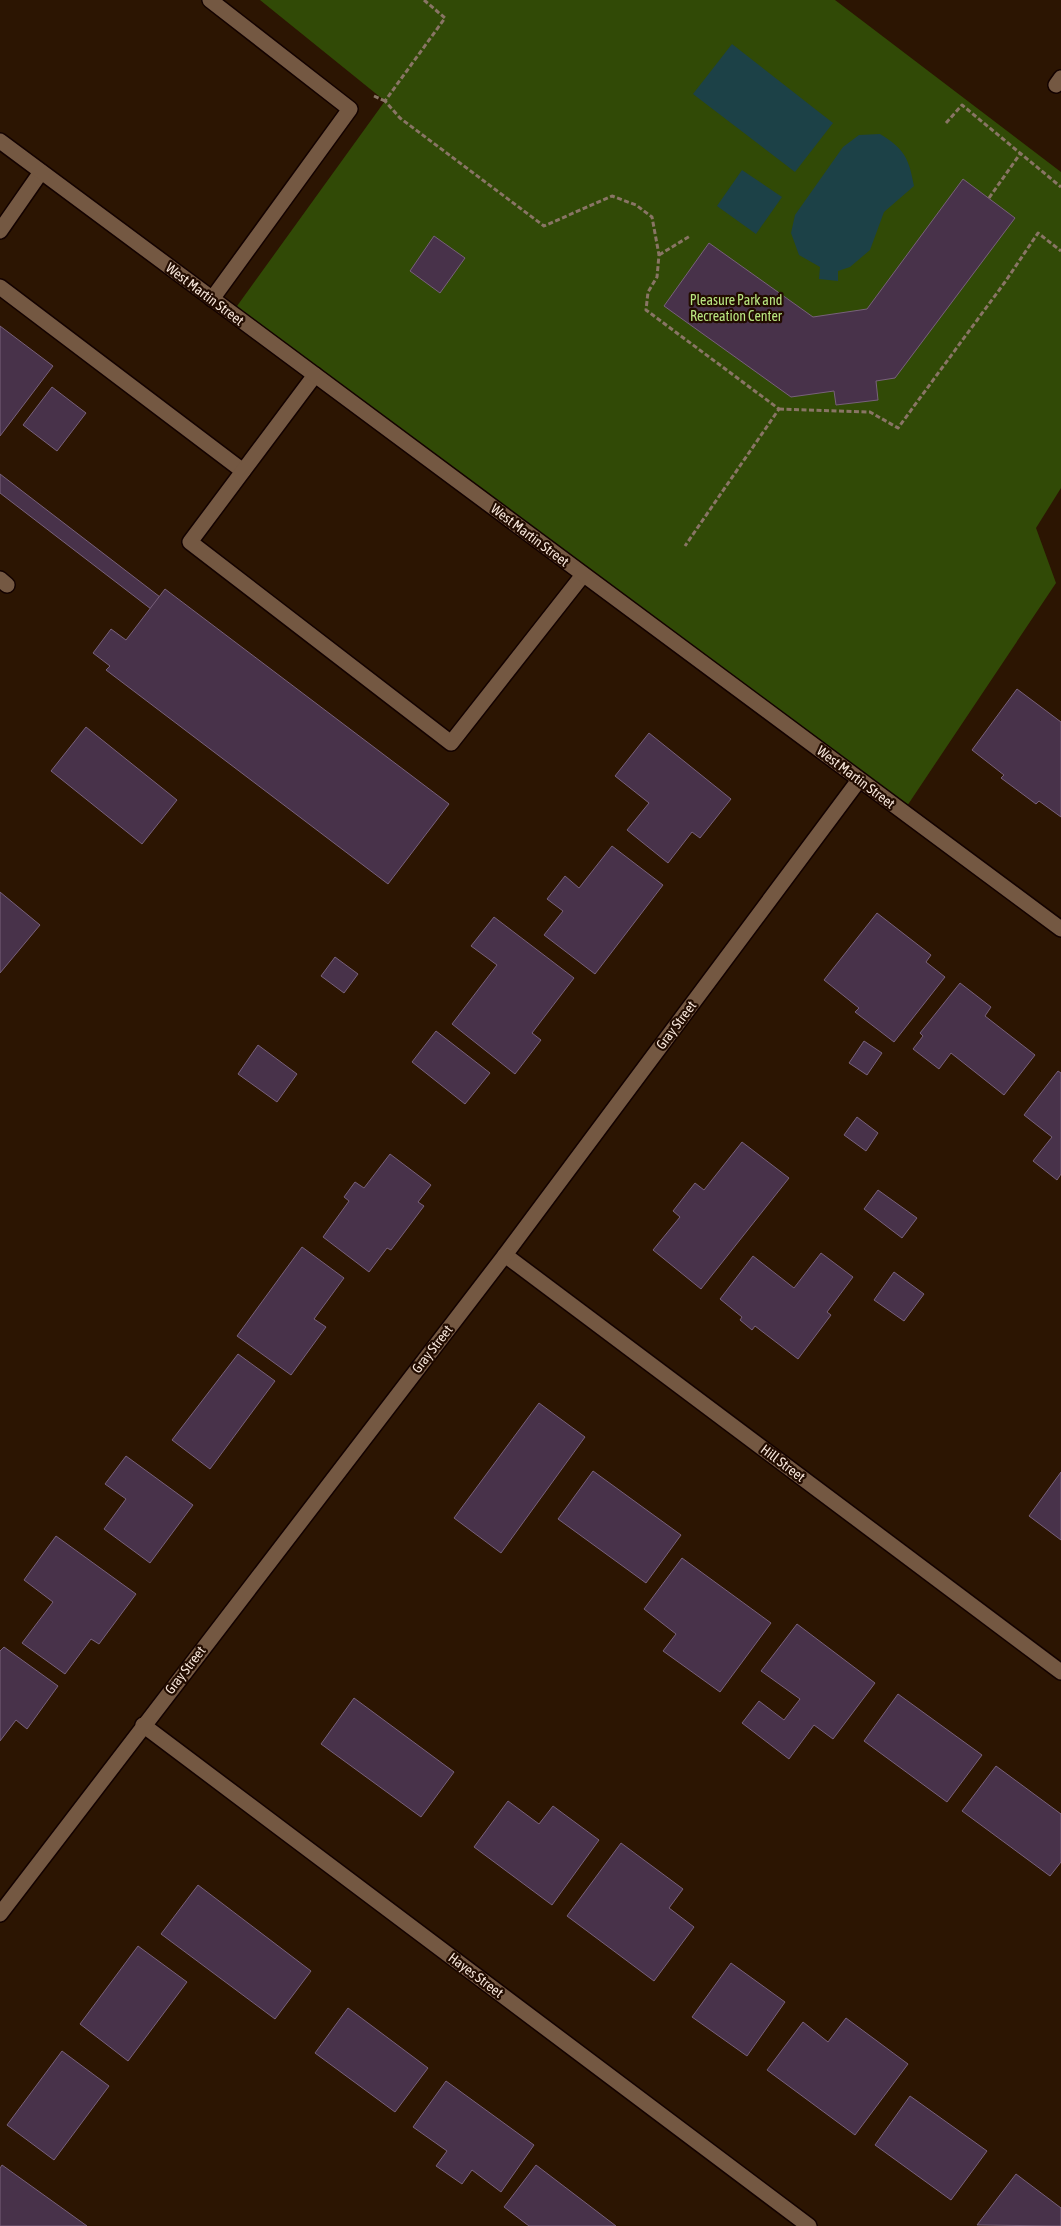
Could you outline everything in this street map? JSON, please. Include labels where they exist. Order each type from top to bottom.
[{"type":"street","points":[[210,0],[350,109],[212,299]]},
{"type":"street","name":"West Martin Street","points":[[0,141],[1061,929]]},
{"type":"street","points":[[0,231],[41,172]]},
{"type":"street","points":[[0,287],[243,471]]},
{"type":"street","points":[[315,375],[190,542],[451,743],[583,575]]},
{"type":"street","name":"Gray Street","points":[[0,1914],[505,1254],[859,780]]},
{"type":"street","name":"Hill Street","points":[[505,1254],[1061,1672]]},
{"type":"street","name":"Hayes Street","points":[[143,1725],[809,2226]]},
{"type":"path","points":[[424,0],[445,18],[385,101],[390,107],[400,118],[544,226],[612,196],[636,205],[652,217],[659,255],[657,277],[648,292],[646,310],[779,409],[870,412],[898,428],[1005,282],[1038,233],[1061,251]]},
{"type":"path","points":[[946,123],[962,105],[1061,187]]},
{"type":"path","points":[[989,198],[1020,154]]},
{"type":"path","points":[[659,255],[690,236]]},
{"type":"path","points":[[685,546],[779,409]]},
{"type":"green space","name":"Pleasure Park and Recreation Center","points":[[260,0],[835,0],[1061,172],[1061,488],[1036,528],[1056,583],[903,812],[232,313],[385,101]]},
{"type":"water","points":[[732,44],[833,123],[795,172],[693,94]]},
{"type":"water","points":[[880,134],[900,150],[908,162],[914,186],[884,212],[870,250],[850,267],[838,271],[838,281],[819,279],[820,267],[799,255],[791,233],[795,215],[843,147],[859,135]]},
{"type":"water","points":[[742,170],[782,197],[756,234],[717,206]]},
{"type":"building","points":[[963,179],[1015,218],[895,378],[876,381],[878,400],[836,405],[834,391],[791,397],[664,306],[709,243],[813,317],[867,309]]},
{"type":"building","points":[[434,236],[465,258],[440,293],[410,271]]},
{"type":"building","points":[[0,326],[53,366],[0,436]]},
{"type":"building","points":[[52,387],[86,413],[57,451],[23,425]]},
{"type":"building","points":[[0,474],[160,597],[151,609],[0,493]]},
{"type":"building","points":[[165,589],[449,804],[388,884],[106,670],[110,666],[93,653],[111,629],[126,640]]},
{"type":"building","points":[[1017,689],[1061,722],[1061,817],[1039,801],[1036,804],[1001,778],[1004,775],[972,750]]},
{"type":"building","points":[[86,727],[177,800],[142,844],[51,771]]},
{"type":"building","points":[[649,733],[731,799],[700,838],[692,832],[668,863],[627,830],[649,803],[615,776]]},
{"type":"building","points":[[612,846],[663,885],[595,974],[544,935],[563,911],[547,899],[565,876],[579,888]]},
{"type":"building","points":[[0,892],[40,925],[0,973]]},
{"type":"building","points":[[877,913],[931,955],[926,962],[945,977],[894,1042],[855,1012],[859,1008],[824,980]]},
{"type":"building","points":[[494,917],[574,978],[532,1033],[541,1040],[515,1074],[452,1024],[497,965],[471,946]]},
{"type":"building","points":[[335,957],[358,974],[344,993],[321,976]]},
{"type":"building","points":[[960,983],[991,1007],[985,1016],[1035,1055],[1004,1095],[951,1053],[939,1069],[913,1049],[923,1036],[920,1033]]},
{"type":"building","points":[[436,1031],[490,1073],[465,1104],[412,1062]]},
{"type":"building","points":[[864,1041],[882,1053],[867,1075],[849,1063]]},
{"type":"building","points":[[258,1045],[297,1074],[277,1102],[238,1074]]},
{"type":"building","points":[[1058,1071],[1061,1073],[1061,1174],[1057,1180],[1033,1161],[1052,1137],[1024,1115]]},
{"type":"building","points":[[857,1117],[878,1133],[866,1151],[844,1135]]},
{"type":"building","points":[[742,1142],[789,1178],[701,1289],[653,1250],[680,1217],[673,1211],[695,1183],[704,1190]]},
{"type":"building","points":[[390,1154],[431,1185],[418,1202],[424,1206],[391,1250],[387,1248],[369,1272],[323,1237],[349,1201],[344,1197],[355,1182],[364,1188]]},
{"type":"building","points":[[878,1190],[917,1218],[902,1238],[864,1209]]},
{"type":"building","points":[[302,1247],[344,1278],[314,1319],[326,1327],[291,1375],[237,1336]]},
{"type":"building","points":[[821,1253],[853,1277],[827,1312],[831,1315],[798,1359],[755,1326],[752,1330],[740,1320],[742,1317],[720,1299],[753,1256],[794,1288]]},
{"type":"building","points":[[894,1272],[924,1294],[904,1321],[874,1300]]},
{"type":"building","points":[[238,1354],[275,1381],[210,1469],[172,1440]]},
{"type":"building","points":[[539,1403],[585,1437],[501,1553],[454,1518]]},
{"type":"building","points":[[126,1456],[193,1505],[150,1563],[104,1529],[126,1499],[105,1484]]},
{"type":"building","points":[[593,1471],[681,1535],[646,1583],[558,1519]]},
{"type":"building","points":[[1061,1472],[1061,1540],[1029,1516]]},
{"type":"building","points":[[56,1536],[136,1594],[99,1644],[91,1639],[65,1674],[22,1643],[53,1602],[24,1580]]},
{"type":"building","points":[[682,1558],[771,1623],[720,1692],[663,1651],[676,1634],[644,1609]]},
{"type":"building","points":[[797,1624],[875,1683],[833,1739],[814,1725],[789,1759],[742,1723],[759,1701],[784,1720],[800,1699],[761,1671]]},
{"type":"building","points":[[4,1647],[58,1686],[27,1729],[16,1720],[0,1741],[0,1651]]},
{"type":"building","points":[[898,1694],[982,1755],[947,1802],[864,1741]]},
{"type":"building","points":[[354,1698],[454,1772],[421,1817],[321,1744]]},
{"type":"building","points":[[996,1766],[1061,1814],[1061,1862],[1050,1876],[962,1811]]},
{"type":"building","points":[[508,1801],[539,1824],[553,1806],[599,1840],[552,1905],[474,1847]]},
{"type":"building","points":[[621,1843],[683,1889],[669,1908],[694,1927],[654,1981],[567,1916]]},
{"type":"building","points":[[198,1885],[311,1971],[275,2019],[161,1934]]},
{"type":"building","points":[[138,1946],[187,1982],[128,2061],[80,2024]]},
{"type":"building","points":[[731,1963],[785,2002],[747,2056],[692,2017]]},
{"type":"building","points":[[348,2008],[428,2068],[395,2112],[315,2053]]},
{"type":"building","points":[[846,2018],[908,2064],[855,2135],[767,2070],[803,2022],[828,2042]]},
{"type":"building","points":[[62,2051],[109,2086],[54,2160],[7,2125]]},
{"type":"building","points":[[446,2081],[534,2145],[501,2192],[472,2170],[462,2184],[436,2166],[447,2151],[413,2127]]},
{"type":"building","points":[[910,2096],[987,2151],[951,2200],[875,2145]]},
{"type":"building","points":[[2,2165],[87,2226],[0,2226],[0,2168]]},
{"type":"building","points":[[536,2165],[616,2226],[529,2226],[504,2207]]},
{"type":"building","points":[[1016,2174],[1061,2208],[1061,2226],[977,2225]]}]
